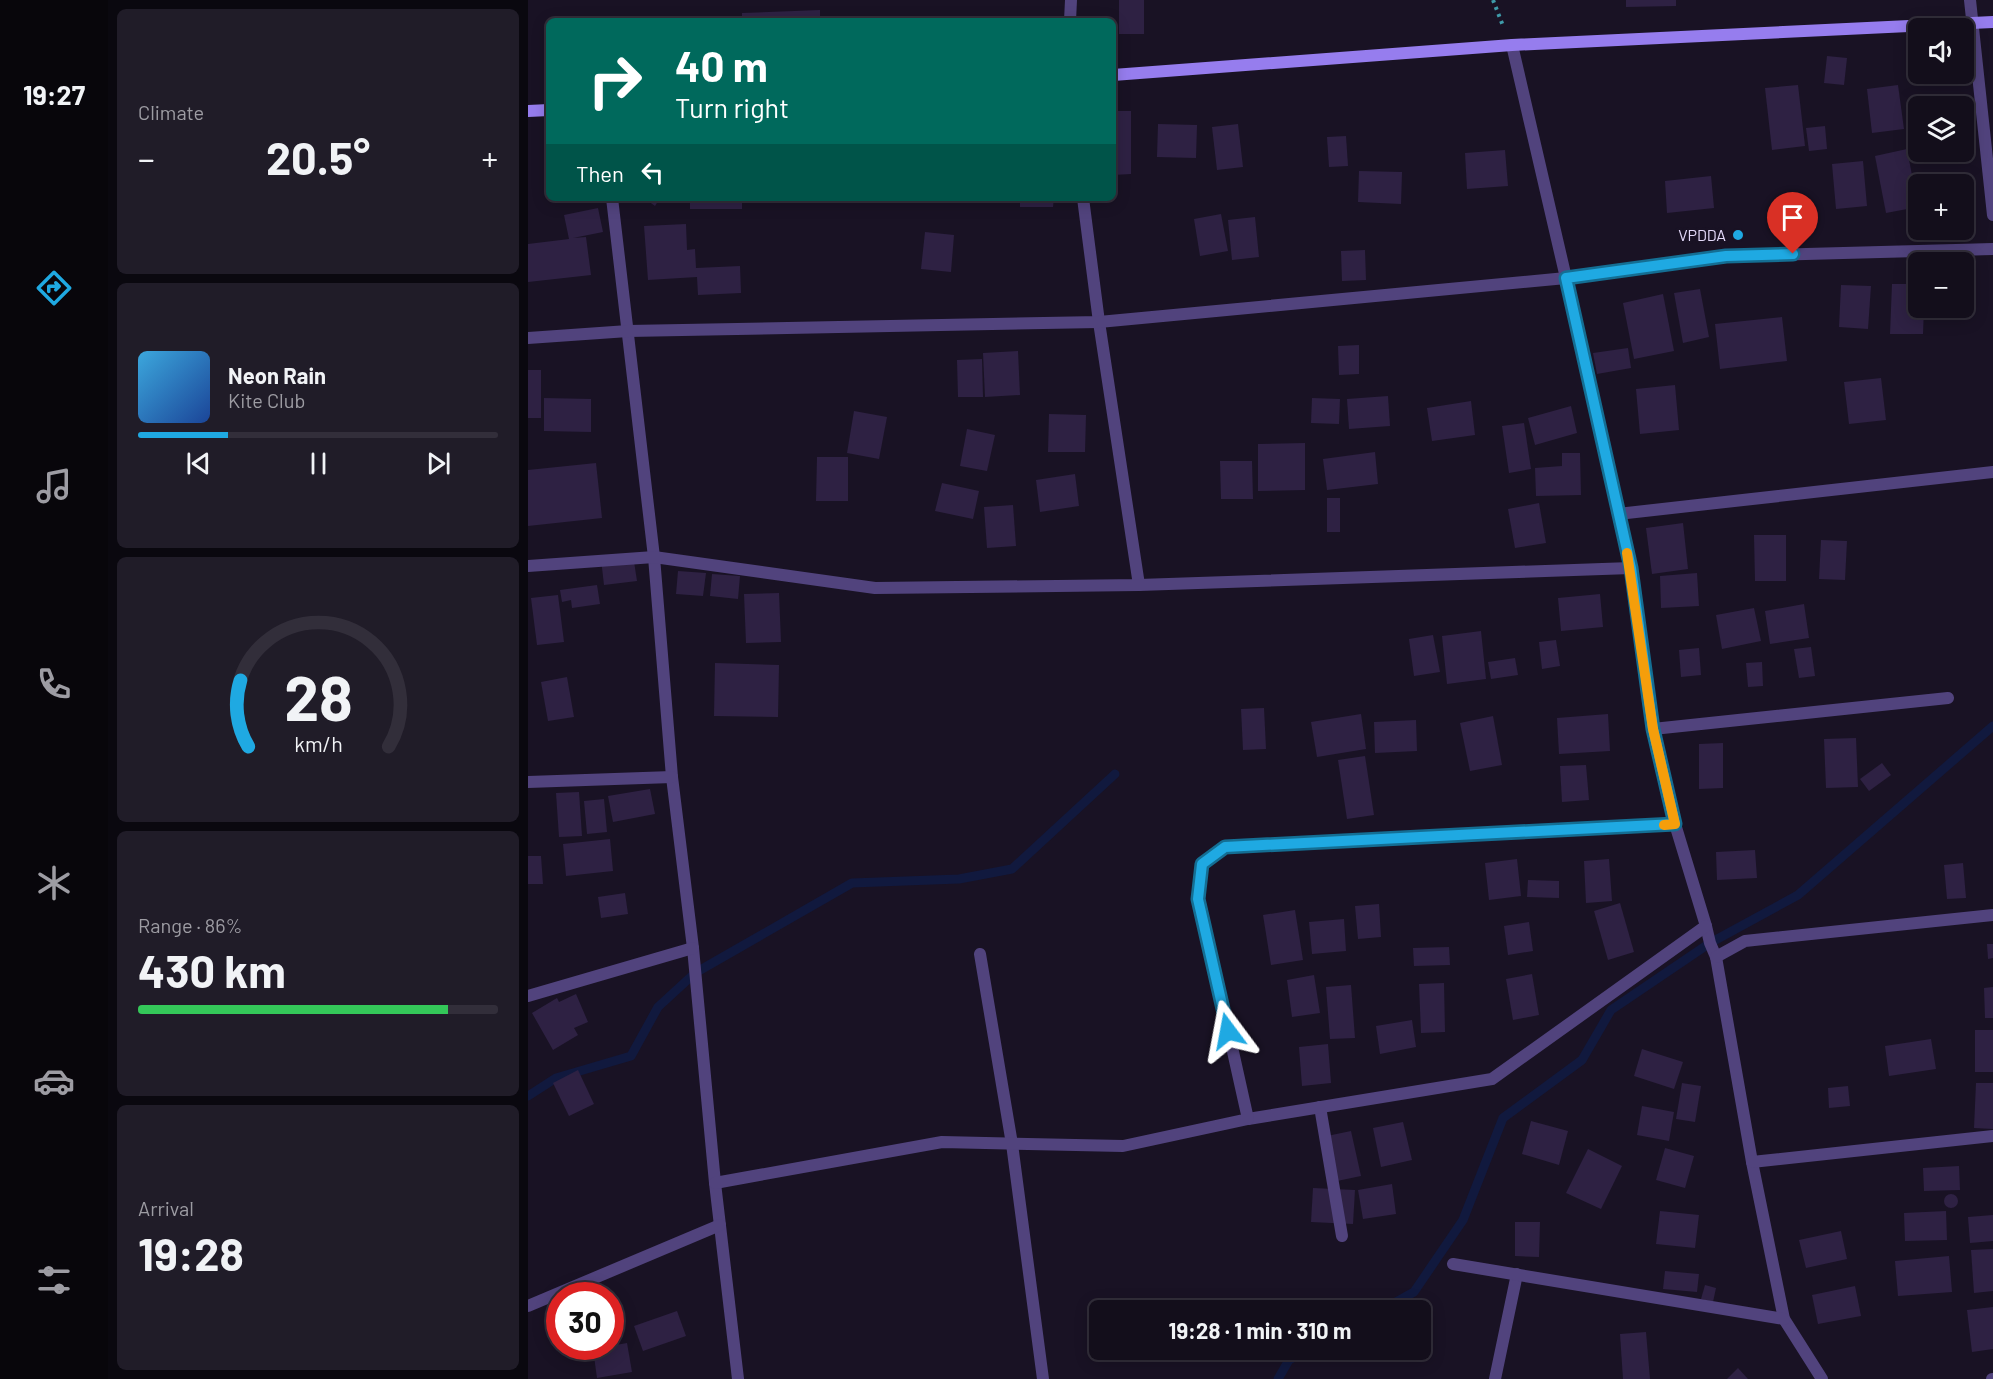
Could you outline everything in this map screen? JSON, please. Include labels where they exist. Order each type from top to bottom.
[{"type":"street","points":[[1070,18],[1071,0]]},
{"type":"street","points":[[1970,0],[1972,18]]},
{"type":"street","points":[[1974,24],[1993,22]]},
{"type":"street","points":[[1116,75],[1512,45],[1908,27]]},
{"type":"street","points":[[1974,34],[1993,215]]},
{"type":"street","points":[[1512,45],[1631,568],[1653,729],[1675,824],[1716,957],[1752,1162],[1784,1319],[1822,1379]]},
{"type":"street","points":[[528,111],[546,110]]},
{"type":"street","points":[[612,201],[654,557],[672,777],[693,948],[714,1183],[738,1379]]},
{"type":"street","points":[[1083,201],[1099,322],[1139,585]]},
{"type":"street","points":[[528,338],[628,331],[1099,322],[1566,278],[1726,256],[1993,249]]},
{"type":"street","points":[[1618,514],[1993,472]]},
{"type":"street","points":[[528,566],[654,557],[875,588],[1139,585],[1631,568]]},
{"type":"street","points":[[1653,729],[1948,699]]},
{"type":"street","points":[[528,782],[672,777]]},
{"type":"street","points":[[1248,1119],[1198,899],[1202,864],[1225,847],[1675,824]]},
{"type":"street","points":[[1716,957],[1745,941],[1993,915]]},
{"type":"street","points":[[714,1183],[942,1142],[1123,1146],[1248,1119],[1492,1079],[1706,927]]},
{"type":"street","points":[[528,996],[693,948]]},
{"type":"street","points":[[980,954],[1012,1144],[1043,1379]]},
{"type":"street","points":[[1320,1107],[1342,1236]]},
{"type":"street","points":[[1752,1162],[1993,1136]]},
{"type":"street","points":[[528,1306],[720,1226]]},
{"type":"street","points":[[1453,1264],[1784,1319]]},
{"type":"street","points":[[1495,1379],[1517,1274]]},
{"type":"building","points":[[1119,0],[1144,0],[1144,34],[1119,34]]},
{"type":"building","points":[[1626,0],[1676,0],[1676,6],[1626,7]]},
{"type":"building","points":[[820,10],[820,18],[742,18],[742,13]]},
{"type":"building","points":[[1827,56],[1847,58],[1844,85],[1824,83]]},
{"type":"building","points":[[1798,85],[1805,146],[1772,150],[1765,88]]},
{"type":"building","points":[[1898,85],[1904,129],[1872,133],[1867,89]]},
{"type":"building","points":[[1116,111],[1131,111],[1131,174],[1116,175]]},
{"type":"building","points":[[1158,124],[1197,125],[1196,158],[1157,157]]},
{"type":"building","points":[[1238,124],[1243,167],[1217,170],[1212,127]]},
{"type":"building","points":[[1825,126],[1827,149],[1809,151],[1806,128]]},
{"type":"building","points":[[1346,136],[1348,166],[1329,167],[1327,137]]},
{"type":"building","points":[[1907,149],[1912,174],[1908,174],[1908,209],[1886,213],[1875,156]]},
{"type":"building","points":[[1505,150],[1508,186],[1467,189],[1465,153]]},
{"type":"building","points":[[1863,161],[1867,206],[1836,209],[1832,164]]},
{"type":"building","points":[[1359,171],[1402,172],[1401,204],[1358,202]]},
{"type":"building","points":[[1711,176],[1714,208],[1667,213],[1665,181]]},
{"type":"building","points":[[648,201],[658,201],[655,206]]},
{"type":"building","points":[[690,201],[742,201],[742,209],[690,209]]},
{"type":"building","points":[[1020,201],[1054,201],[1053,207],[1020,207]]},
{"type":"building","points":[[598,208],[603,232],[573,238],[586,237],[591,275],[528,282],[528,244],[569,239],[564,215]]},
{"type":"building","points":[[1221,214],[1228,251],[1200,256],[1194,219]]},
{"type":"building","points":[[1255,217],[1259,257],[1232,260],[1228,220]]},
{"type":"building","points":[[686,224],[687,250],[695,249],[696,268],[740,266],[741,293],[698,295],[697,277],[648,280],[644,226]]},
{"type":"building","points":[[925,232],[954,235],[951,272],[921,269]]},
{"type":"building","points":[[1365,250],[1366,280],[1342,281],[1341,251]]},
{"type":"building","points":[[1892,284],[1908,284],[1908,318],[1924,318],[1923,334],[1890,334]]},
{"type":"building","points":[[1841,285],[1871,286],[1868,329],[1839,327]]},
{"type":"building","points":[[1700,289],[1709,337],[1683,343],[1674,293]]},
{"type":"building","points":[[1663,294],[1674,351],[1634,359],[1623,303]]},
{"type":"building","points":[[1782,317],[1787,361],[1720,369],[1715,324]]},
{"type":"building","points":[[1359,345],[1359,374],[1339,375],[1338,346]]},
{"type":"building","points":[[1628,348],[1631,368],[1597,374],[1593,353]]},
{"type":"building","points":[[1018,351],[1020,395],[985,397],[983,353]]},
{"type":"building","points":[[982,359],[983,397],[958,397],[957,360]]},
{"type":"building","points":[[528,370],[541,370],[541,418],[528,418]]},
{"type":"building","points":[[1881,378],[1886,420],[1849,424],[1844,382]]},
{"type":"building","points":[[1675,385],[1679,430],[1640,434],[1636,389]]},
{"type":"building","points":[[1388,396],[1390,426],[1349,429],[1347,399]]},
{"type":"building","points":[[544,398],[591,399],[591,432],[544,431]]},
{"type":"building","points":[[1312,398],[1340,399],[1339,424],[1311,423]]},
{"type":"building","points":[[1471,401],[1475,435],[1432,441],[1427,408]]},
{"type":"building","points":[[1571,406],[1577,433],[1535,445],[1528,418]]},
{"type":"building","points":[[854,411],[887,417],[879,459],[847,453]]},
{"type":"building","points":[[1049,414],[1086,415],[1085,452],[1048,452]]},
{"type":"building","points":[[1524,423],[1531,469],[1509,473],[1502,426]]},
{"type":"building","points":[[967,429],[995,435],[987,471],[960,466]]},
{"type":"building","points":[[1305,443],[1305,490],[1258,491],[1258,444]]},
{"type":"building","points":[[1375,452],[1378,484],[1327,490],[1323,459]]},
{"type":"building","points":[[1562,453],[1580,453],[1581,495],[1536,496],[1535,468],[1562,466]]},
{"type":"building","points":[[817,457],[848,457],[848,501],[816,501]]},
{"type":"building","points":[[1220,461],[1252,461],[1253,499],[1221,499]]},
{"type":"building","points":[[596,463],[602,518],[528,526],[528,470]]},
{"type":"building","points":[[1075,474],[1079,506],[1040,512],[1036,480]]},
{"type":"building","points":[[942,483],[979,491],[973,519],[935,511]]},
{"type":"building","points":[[1327,498],[1340,498],[1340,532],[1327,532]]},
{"type":"building","points":[[1539,503],[1546,543],[1515,548],[1508,509]]},
{"type":"building","points":[[1013,505],[1016,546],[987,548],[984,507]]},
{"type":"building","points":[[1683,523],[1688,569],[1652,574],[1646,528]]},
{"type":"building","points":[[1754,535],[1786,535],[1786,581],[1755,581]]},
{"type":"building","points":[[1821,540],[1847,541],[1845,580],[1819,579]]},
{"type":"building","points":[[633,555],[637,581],[604,585],[601,559]]},
{"type":"building","points":[[678,571],[706,573],[703,596],[676,594]]},
{"type":"building","points":[[1697,573],[1699,606],[1661,608],[1660,576]]},
{"type":"building","points":[[712,574],[740,576],[738,599],[710,596]]},
{"type":"building","points":[[597,585],[600,604],[572,608],[571,600],[562,602],[560,590]]},
{"type":"building","points":[[779,593],[781,642],[746,643],[744,594]]},
{"type":"building","points":[[1600,594],[1603,627],[1561,631],[1558,598]]},
{"type":"building","points":[[558,595],[564,642],[537,645],[531,598]]},
{"type":"building","points":[[1804,604],[1809,638],[1770,644],[1765,611]]},
{"type":"building","points":[[1754,608],[1761,641],[1722,649],[1716,615]]},
{"type":"building","points":[[1481,631],[1486,679],[1447,684],[1442,636]]},
{"type":"building","points":[[1433,635],[1440,672],[1414,676],[1409,639]]},
{"type":"building","points":[[1556,640],[1560,666],[1542,669],[1539,642]]},
{"type":"building","points":[[1811,647],[1815,676],[1799,678],[1794,649]]},
{"type":"building","points":[[1699,648],[1701,675],[1681,677],[1679,650]]},
{"type":"building","points":[[1515,658],[1518,675],[1491,679],[1488,662]]},
{"type":"building","points":[[1762,662],[1763,686],[1748,687],[1746,663]]},
{"type":"building","points":[[715,663],[779,665],[778,717],[714,716]]},
{"type":"building","points":[[567,677],[574,717],[548,721],[541,682]]},
{"type":"building","points":[[1264,708],[1266,749],[1243,750],[1241,709]]},
{"type":"building","points":[[1361,714],[1366,749],[1317,757],[1311,722]]},
{"type":"building","points":[[1608,714],[1610,751],[1559,754],[1557,718]]},
{"type":"building","points":[[1493,716],[1502,765],[1470,771],[1460,723]]},
{"type":"building","points":[[1416,720],[1417,751],[1375,753],[1374,722]]},
{"type":"building","points":[[1856,738],[1858,787],[1826,788],[1824,739]]},
{"type":"building","points":[[1723,743],[1723,788],[1699,789],[1699,744]]},
{"type":"building","points":[[1365,756],[1374,815],[1347,819],[1338,760]]},
{"type":"building","points":[[1882,763],[1891,775],[1869,791],[1860,779]]},
{"type":"building","points":[[1586,765],[1589,800],[1562,802],[1560,766]]},
{"type":"building","points":[[650,789],[655,814],[613,822],[608,796]]},
{"type":"building","points":[[579,792],[582,836],[559,837],[556,793]]},
{"type":"building","points":[[604,799],[607,832],[587,834],[584,801]]},
{"type":"building","points":[[610,839],[613,871],[566,876],[563,844]]},
{"type":"building","points":[[1755,850],[1757,878],[1717,880],[1716,852]]},
{"type":"building","points":[[528,856],[541,856],[543,884],[528,884]]},
{"type":"building","points":[[1517,859],[1521,896],[1489,900],[1485,863]]},
{"type":"building","points":[[1609,859],[1612,901],[1586,903],[1584,861]]},
{"type":"building","points":[[1963,863],[1966,898],[1947,899],[1944,865]]},
{"type":"building","points":[[1528,880],[1559,881],[1559,898],[1527,897]]},
{"type":"building","points":[[625,893],[628,914],[601,918],[598,897]]},
{"type":"building","points":[[1620,903],[1634,952],[1608,960],[1594,911]]},
{"type":"building","points":[[1379,904],[1381,937],[1358,939],[1355,906]]},
{"type":"building","points":[[1295,910],[1303,960],[1271,965],[1263,915]]},
{"type":"building","points":[[1344,919],[1346,951],[1312,954],[1309,922]]},
{"type":"building","points":[[1529,922],[1533,951],[1508,955],[1504,926]]},
{"type":"building","points":[[1987,944],[1993,944],[1993,958],[1988,959]]},
{"type":"building","points":[[1449,947],[1450,965],[1414,966],[1413,948]]},
{"type":"building","points":[[1532,974],[1539,1015],[1513,1020],[1506,979]]},
{"type":"building","points":[[1314,975],[1320,1013],[1292,1017],[1287,980]]},
{"type":"building","points":[[1444,983],[1445,1032],[1421,1033],[1419,984]]},
{"type":"building","points":[[1351,985],[1355,1038],[1330,1039],[1326,987]]},
{"type":"building","points":[[1993,987],[1993,1018],[1985,1018],[1984,988]]},
{"type":"building","points":[[576,994],[588,1022],[574,1028],[578,1035],[553,1050],[532,1013],[557,998],[559,1002]]},
{"type":"building","points":[[1412,1020],[1416,1047],[1380,1054],[1376,1026]]},
{"type":"building","points":[[1975,1030],[1993,1030],[1993,1072],[1975,1072]]},
{"type":"building","points":[[1931,1039],[1936,1069],[1889,1076],[1885,1046]]},
{"type":"building","points":[[1328,1044],[1331,1083],[1302,1086],[1299,1047]]},
{"type":"building","points":[[1642,1049],[1683,1062],[1674,1089],[1634,1076]]},
{"type":"building","points":[[578,1070],[594,1104],[569,1116],[553,1083]]},
{"type":"building","points":[[1682,1083],[1701,1086],[1695,1122],[1676,1119]]},
{"type":"building","points":[[1976,1083],[1993,1083],[1993,1129],[1974,1128]]},
{"type":"building","points":[[1848,1086],[1850,1106],[1829,1108],[1828,1088]]},
{"type":"building","points":[[1642,1106],[1674,1112],[1669,1141],[1637,1135]]},
{"type":"building","points":[[1531,1121],[1568,1131],[1559,1165],[1522,1154]]},
{"type":"building","points":[[1403,1122],[1412,1160],[1381,1167],[1373,1128]]},
{"type":"building","points":[[1351,1131],[1361,1176],[1337,1181],[1327,1136]]},
{"type":"building","points":[[1665,1148],[1694,1156],[1685,1188],[1656,1180]]},
{"type":"building","points":[[1588,1149],[1622,1166],[1601,1209],[1566,1193]]},
{"type":"building","points":[[1959,1166],[1960,1190],[1924,1191],[1923,1168]]},
{"type":"building","points":[[1392,1184],[1396,1214],[1363,1219],[1358,1190]]},
{"type":"building","points":[[1313,1188],[1355,1190],[1353,1224],[1311,1222]]},
{"type":"building","points":[[1948,1194],[1954,1194],[1958,1201],[1954,1208],[1948,1208],[1944,1204],[1944,1198]]},
{"type":"building","points":[[1660,1211],[1699,1215],[1695,1248],[1656,1244]]},
{"type":"building","points":[[1946,1211],[1947,1240],[1905,1241],[1904,1213]]},
{"type":"building","points":[[1993,1215],[1993,1241],[1970,1243],[1968,1217]]},
{"type":"building","points":[[1515,1222],[1540,1222],[1539,1257],[1515,1256]]},
{"type":"building","points":[[1841,1231],[1847,1259],[1806,1268],[1799,1240]]},
{"type":"building","points":[[1993,1249],[1993,1291],[1974,1293],[1971,1250]]},
{"type":"building","points":[[1949,1256],[1952,1292],[1898,1296],[1895,1261]]},
{"type":"building","points":[[1665,1271],[1699,1274],[1697,1292],[1663,1289]]},
{"type":"building","points":[[1705,1285],[1716,1288],[1713,1302],[1701,1299]]},
{"type":"building","points":[[1855,1286],[1861,1316],[1818,1324],[1812,1295]]},
{"type":"building","points":[[1993,1307],[1993,1349],[1972,1352],[1967,1310]]},
{"type":"building","points":[[677,1311],[686,1336],[643,1351],[634,1326]]},
{"type":"building","points":[[1646,1332],[1650,1379],[1623,1379],[1620,1334]]},
{"type":"building","points":[[627,1343],[632,1372],[597,1378],[595,1360],[624,1360],[624,1344]]},
{"type":"building","points":[[1738,1368],[1748,1379],[1727,1379]]},
{"type":"waterway","points":[[1400,1300],[1414,1292],[1463,1220],[1503,1118],[1582,1060],[1611,1010],[1710,943],[1798,895],[1993,726]]},
{"type":"waterway","points":[[528,1096],[556,1078],[631,1056],[658,1007],[695,973],[852,883],[959,879],[1012,869],[1115,774]]},
{"type":"waterway","points":[[1278,1379],[1289,1360]]},
{"type":"slow traffic","points":[[1627,553],[1653,729],[1675,824],[1664,825]]},
{"type":"place","name":"VPDDA","points":[[1738,235]]},
{"type":"route","points":[[1228,1031],[1198,899],[1202,864],[1225,847],[1675,824],[1653,729],[1631,568],[1566,278],[1726,256],[1793,254]]}]
